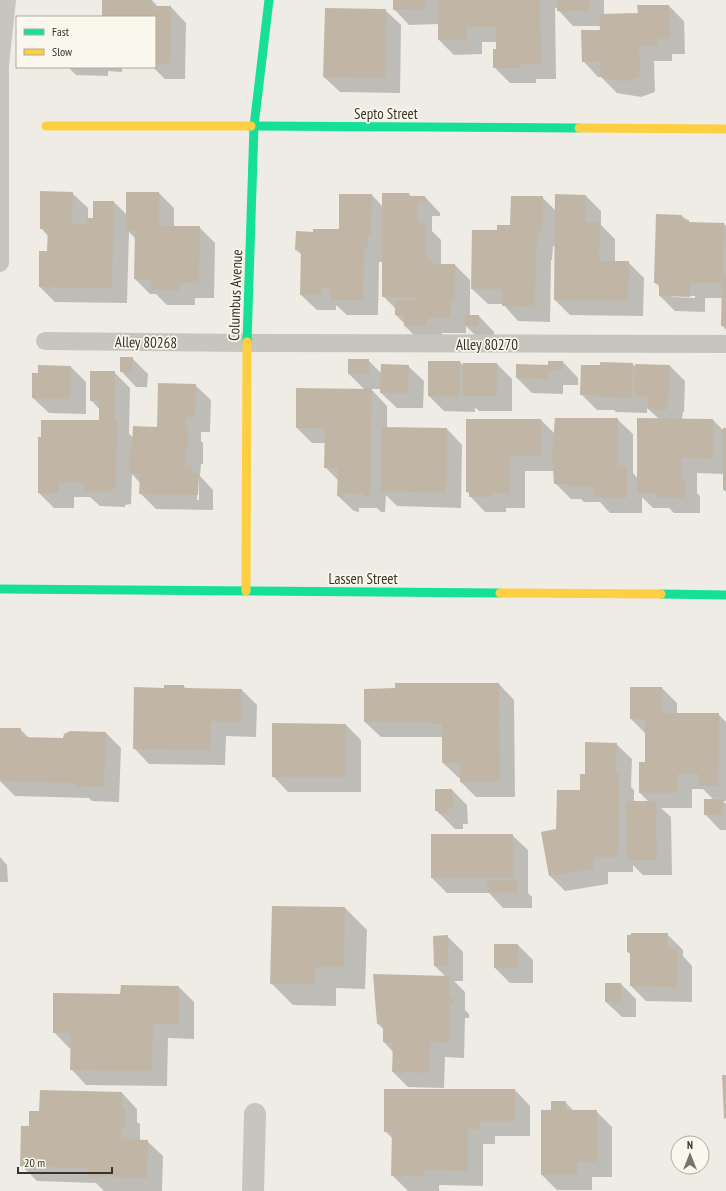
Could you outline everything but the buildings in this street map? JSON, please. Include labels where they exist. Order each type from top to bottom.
[{"type":"street","name":"Columbus Avenue","points":[[246,591],[247,343],[254,126],[269,0]]},
{"type":"street","name":"Septo Street","points":[[46,126],[254,126],[726,130]]},
{"type":"street","name":"Lassen Street","points":[[0,589],[726,595]]},
{"type":"street","points":[[253,1191],[255,1114]]},
{"type":"lane","points":[[0,263],[0,65],[7,0]]},
{"type":"lane","name":"Alley 80268","points":[[45,341],[247,343]]},
{"type":"lane","name":"Alley 80270","points":[[247,343],[726,344]]},
{"type":"traffic: fast","points":[[247,342],[254,126],[269,0]]},
{"type":"traffic: fast","points":[[251,126],[579,128]]},
{"type":"traffic: fast","points":[[0,589],[500,593]]},
{"type":"traffic: fast","points":[[661,594],[726,595]]},
{"type":"traffic: slow","points":[[46,126],[251,126]]},
{"type":"traffic: slow","points":[[579,128],[726,129]]},
{"type":"traffic: slow","points":[[246,591],[247,342]]},
{"type":"traffic: slow","points":[[500,593],[661,594]]}]
